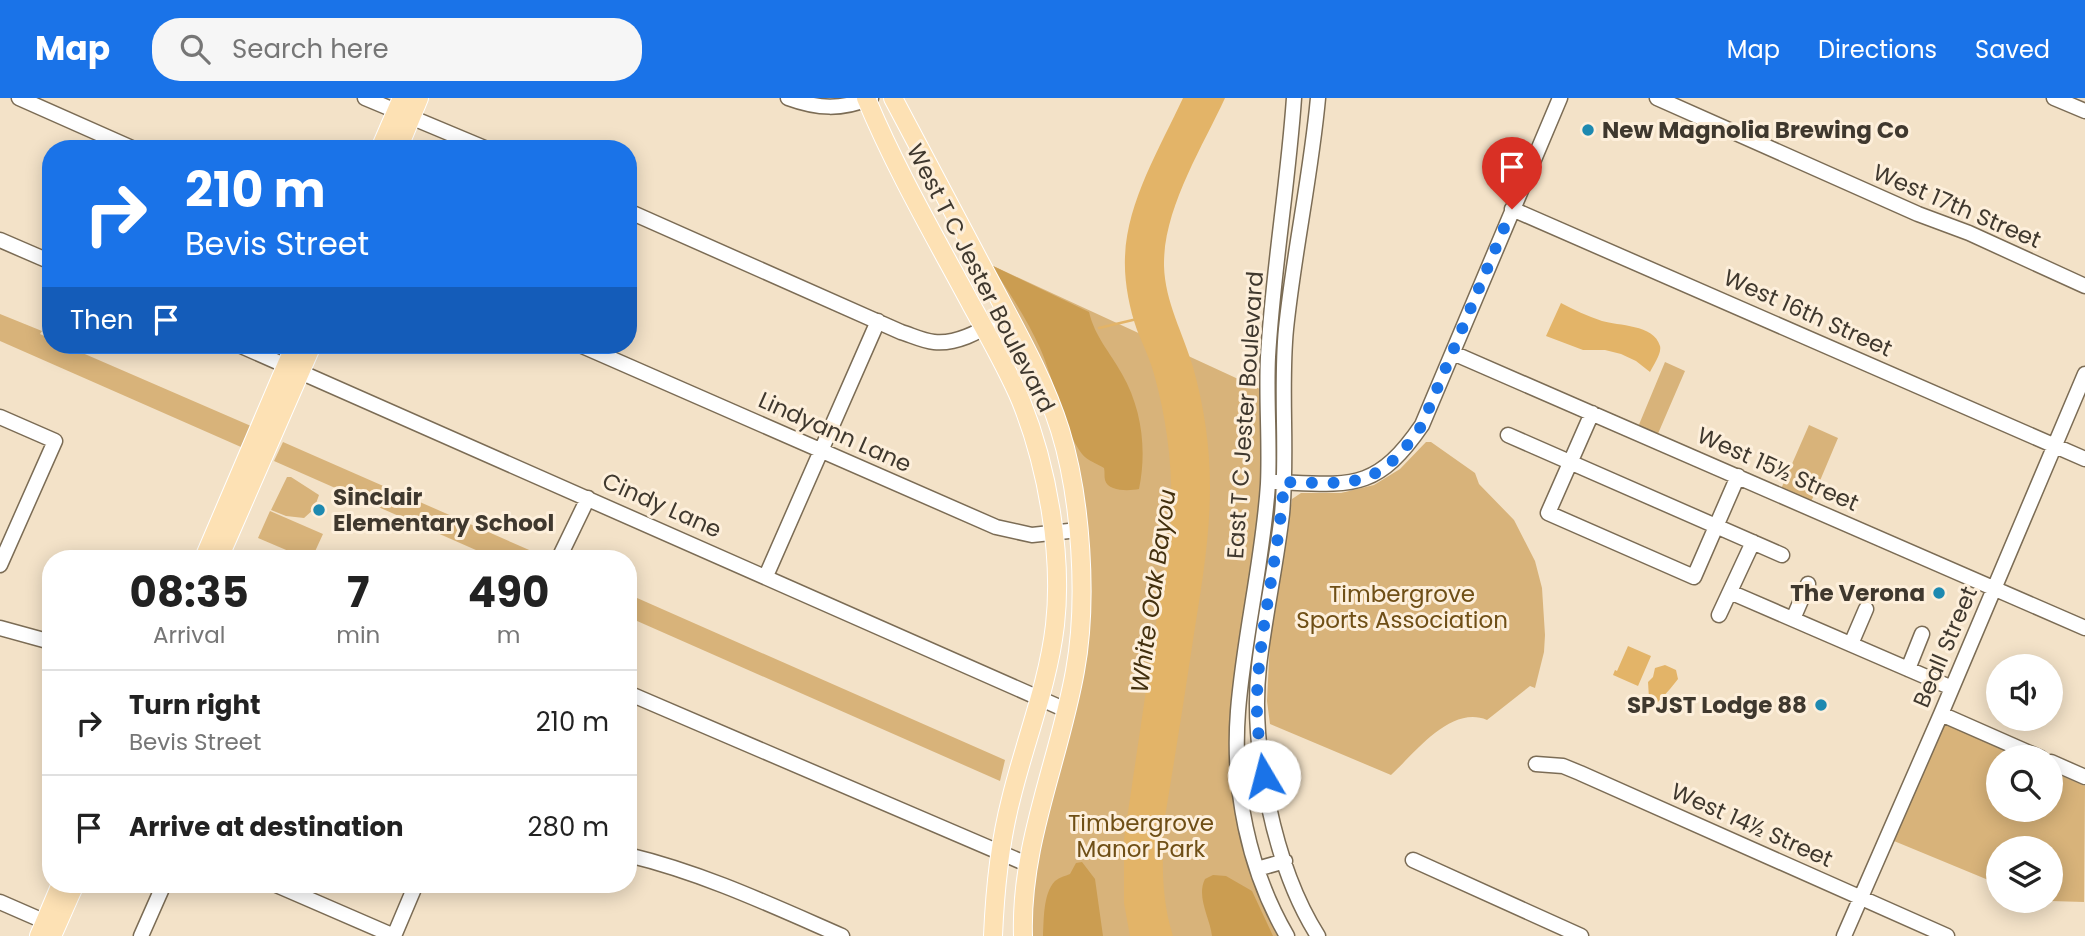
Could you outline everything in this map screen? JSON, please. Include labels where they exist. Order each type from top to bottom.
[{"type":"main road","points":[[385,140],[403,109],[419,98]]},
{"type":"main road","name":"West T C Jester Boulevard","points":[[893,98],[1041,378],[1060,430],[1069,467],[1082,589],[1075,671],[1027,864],[1022,909],[1023,936]]},
{"type":"main road","name":"West T C Jester Boulevard","points":[[868,99],[891,156],[1020,399],[1042,467],[1053,534],[1055,623],[1040,698],[1011,799],[999,853],[993,936]]},
{"type":"main road","points":[[399,140],[403,109]]},
{"type":"main road","points":[[293,368],[294,354]]},
{"type":"main road","points":[[220,550],[221,538],[293,368],[305,354]]},
{"type":"main road","points":[[211,550],[221,538]]},
{"type":"main road","points":[[48,930],[58,893]]},
{"type":"main road","points":[[48,930],[70,893]]},
{"type":"street","points":[[19,98],[114,140]]},
{"type":"street","points":[[365,98],[403,109],[467,140]]},
{"type":"street","points":[[788,98],[819,108],[856,104],[868,99]]},
{"type":"street","name":"East T C Jester Boulevard","points":[[1287,936],[1274,914],[1257,869],[1241,804],[1237,755],[1238,714],[1264,531],[1274,293],[1294,98]]},
{"type":"street","name":"East T C Jester Boulevard","points":[[1318,98],[1286,332],[1282,515],[1259,666],[1257,698],[1260,750],[1268,801],[1285,861],[1302,906],[1318,936]]},
{"type":"street","points":[[1268,482],[1355,482],[1385,469],[1406,448],[1422,425],[1560,98]]},
{"type":"street","name":"West 17th Street","points":[[1657,98],[2085,286]]},
{"type":"street","points":[[2054,98],[2085,111]]},
{"type":"street","points":[[1293,114],[1316,117]]},
{"type":"street","name":"West 16th Street","points":[[1512,209],[2085,459]]},
{"type":"street","points":[[637,215],[878,321],[934,342],[957,340],[1008,315]]},
{"type":"street","points":[[0,240],[42,258]]},
{"type":"street","points":[[1274,293],[1290,296]]},
{"type":"street","points":[[766,576],[878,321]]},
{"type":"street","name":"West 15½ Street","points":[[1453,353],[2085,628]]},
{"type":"street","name":"Cindy Lane","points":[[260,354],[1066,710]]},
{"type":"street","name":"Lindyann Lane","points":[[601,354],[996,527],[1025,534],[1053,534],[1077,530]]},
{"type":"street","name":"Beall Street","points":[[1844,936],[2085,374]]},
{"type":"street","points":[[1592,413],[1548,513],[1694,577],[1738,476]]},
{"type":"street","points":[[0,417],[55,441],[0,565]]},
{"type":"street","points":[[1508,435],[1782,555]]},
{"type":"street","points":[[563,550],[587,498]]},
{"type":"street","points":[[1719,615],[1753,542]]},
{"type":"street","points":[[1793,619],[1808,584]]},
{"type":"street","points":[[1730,592],[1952,688]]},
{"type":"street","points":[[1851,644],[1866,609]]},
{"type":"street","points":[[0,628],[42,640]]},
{"type":"street","points":[[1908,669],[1922,634]]},
{"type":"street","points":[[637,697],[1027,864]]},
{"type":"street","points":[[1941,715],[2011,745]]},
{"type":"street","name":"West 14½ Street","points":[[1536,764],[1563,766],[1947,936]]},
{"type":"street","points":[[2063,767],[2085,777]]},
{"type":"street","points":[[637,857],[718,882],[842,936]]},
{"type":"street","points":[[1413,860],[1580,936]]},
{"type":"street","points":[[1257,869],[1285,861]]},
{"type":"street","points":[[141,936],[160,893]]},
{"type":"street","points":[[295,893],[394,936],[412,893]]},
{"type":"street","points":[[0,902],[48,930]]},
{"type":"green space","name":"Timbergrove Manor Park","points":[[991,265],[1262,390],[1263,475],[1232,748],[1281,936],[1030,936],[1035,855],[1088,633],[1090,554],[1085,508]]},
{"type":"green space","points":[[0,314],[42,331],[42,354],[85,354],[251,426],[241,447],[0,341]]},
{"type":"green space","points":[[1665,362],[1685,371],[1657,436],[1638,427]]},
{"type":"green space","points":[[1809,425],[1838,438],[1811,502],[1781,489]]},
{"type":"green space","points":[[283,442],[529,550],[476,550],[274,461]]},
{"type":"green space","name":"Timbergrove Sports Association","points":[[1426,442],[1431,442],[1475,473],[1479,484],[1514,520],[1535,561],[1542,588],[1544,652],[1535,688],[1530,686],[1487,720],[1474,717],[1447,725],[1391,775],[1270,724],[1267,701],[1270,640],[1292,499],[1301,493],[1341,493],[1374,485],[1400,469]]},
{"type":"green space","points":[[287,477],[319,495],[314,509],[304,518],[286,516],[271,510]]},
{"type":"green space","points":[[270,511],[323,534],[316,550],[286,550],[258,538]]},
{"type":"green space","points":[[637,598],[1005,760],[1000,781],[637,621]]},
{"type":"green space","points":[[1943,723],[1992,745],[1986,745],[1986,822],[2063,822],[2063,776],[2085,786],[2084,902],[2063,901],[2063,836],[1986,836],[1986,879],[1894,841]]},
{"type":"shaded area","points":[[1183,98],[1225,98],[1177,201],[1165,244],[1164,266],[1168,292],[1193,367],[1203,411],[1208,441],[1210,506],[1202,583],[1164,823],[1164,894],[1173,936],[1130,936],[1124,903],[1124,839],[1171,522],[1171,503],[1170,466],[1163,411],[1152,368],[1132,312],[1126,285],[1125,257],[1127,236],[1138,195]]},
{"type":"shaded area","points":[[991,265],[1089,312],[1099,337],[1129,387],[1138,415],[1143,460],[1139,489],[1110,487],[1105,480],[1104,468],[1089,460],[1075,444],[1035,337]]},
{"type":"shaded area","points":[[1561,303],[1602,321],[1635,327],[1651,334],[1660,349],[1650,372],[1621,354],[1605,350],[1583,350],[1546,336]]},
{"type":"shaded area","points":[[1628,646],[1651,656],[1638,686],[1613,675]]},
{"type":"shaded area","points":[[1665,665],[1676,670],[1678,679],[1657,703],[1652,702],[1649,698],[1648,682],[1653,677],[1655,668]]},
{"type":"shaded area","points":[[1082,862],[1095,879],[1103,936],[1043,936],[1045,907],[1051,886],[1070,874],[1076,863]]},
{"type":"shaded area","points":[[1213,875],[1226,876],[1252,891],[1273,936],[1212,936],[1202,893],[1205,879]]},
{"type":"waterway","points":[[1099,328],[1137,319]]},
{"type":"place","name":"New Magnolia Brewing Co","points":[[1588,130]]},
{"type":"place","name":"Sinclair Elementary School","points":[[319,510]]},
{"type":"place","name":"The Verona","points":[[1939,593]]},
{"type":"place","name":"SPJST Lodge 88","points":[[1821,705]]},
{"type":"route","points":[[1264,776],[1257,721],[1259,666],[1282,515],[1284,482],[1355,482],[1385,469],[1406,448],[1422,425],[1512,209]]},
{"type":"water label","name":"White Oak Bayou","points":[[1153,591]]}]
